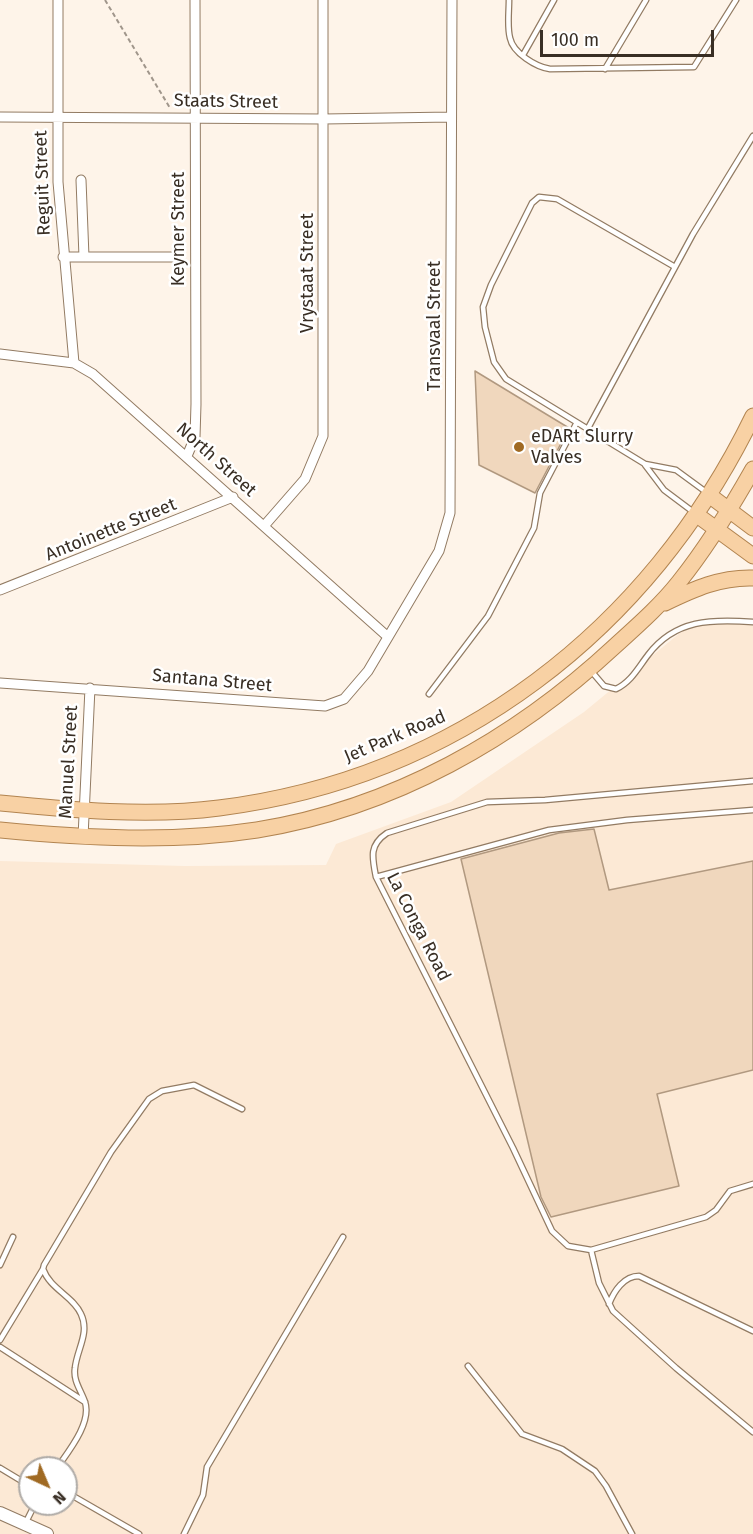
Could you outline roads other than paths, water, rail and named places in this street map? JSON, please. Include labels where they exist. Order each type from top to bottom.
[{"type":"main road","name":"Jet Park Road","points":[[0,803],[82,811],[218,809],[288,797],[357,776],[432,746],[501,707],[564,660],[622,608],[664,560],[697,515],[753,416]]},
{"type":"main road","points":[[0,830],[82,837],[199,837],[258,830],[312,818],[363,802],[447,767],[496,740],[540,710],[590,669],[659,606],[717,530],[753,469]]},
{"type":"main road","points":[[709,495],[753,528]]},
{"type":"main road","points":[[697,515],[753,556]]},
{"type":"main road","points":[[659,606],[704,585],[724,580],[753,578]]},
{"type":"street","name":"Reguit Street","points":[[58,0],[58,182],[74,363]]},
{"type":"street","name":"Keymer Street","points":[[187,456],[195,437],[196,404],[195,0]]},
{"type":"street","name":"Vrystaat Street","points":[[264,526],[305,479],[323,436],[323,0]]},
{"type":"street","name":"Transvaal Street","points":[[388,637],[439,551],[450,513],[452,0]]},
{"type":"street","name":"Staats Street","points":[[0,117],[324,119],[451,117]]},
{"type":"street","points":[[81,180],[84,256]]},
{"type":"street","points":[[63,257],[174,257]]},
{"type":"street","name":"North Street","points":[[0,354],[74,363],[93,374],[388,637]]},
{"type":"street","name":"Antoinette Street","points":[[0,590],[233,497]]},
{"type":"street","name":"Santana Street","points":[[0,683],[325,706],[344,699],[355,687],[388,637]]},
{"type":"street","name":"Manuel Street","points":[[82,837],[90,688]]},
{"type":"street","points":[[0,1513],[47,1534]]},
{"type":"lane","points":[[509,0],[510,38],[513,47],[524,56],[550,69],[694,67],[736,0]]},
{"type":"lane","points":[[524,56],[554,0]]},
{"type":"lane","points":[[605,69],[646,0]]},
{"type":"lane","points":[[587,430],[725,178],[753,136]]},
{"type":"lane","points":[[675,267],[552,197],[539,197],[532,203],[485,299],[483,316],[494,362],[506,380],[645,464],[676,470],[709,495]]},
{"type":"lane","points":[[429,694],[488,616],[534,528],[540,493],[576,424]]},
{"type":"lane","points":[[645,464],[664,490],[697,515]]},
{"type":"lane","points":[[590,669],[604,686],[616,689],[629,681],[654,647],[681,628],[695,622],[711,620],[753,622]]},
{"type":"lane","name":"La Conga Road","points":[[591,1250],[568,1246],[552,1231],[508,1137],[376,877],[372,852],[376,841],[381,837],[487,802],[545,800],[753,781]]},
{"type":"lane","points":[[376,877],[549,830],[627,820],[753,810]]},
{"type":"lane","points":[[0,1340],[111,1152],[149,1099],[162,1091],[194,1085],[242,1109]]},
{"type":"lane","points":[[752,1431],[631,1329],[609,1304],[599,1283],[591,1250],[706,1217],[716,1210],[730,1191],[753,1184]]},
{"type":"lane","points":[[0,1265],[13,1237]]},
{"type":"lane","points":[[184,1534],[203,1495],[207,1467],[343,1237]]},
{"type":"lane","points":[[43,1269],[50,1282],[81,1312],[83,1320],[84,1336],[74,1374],[85,1402],[86,1415],[64,1456]]},
{"type":"lane","points":[[609,1304],[618,1288],[626,1280],[639,1276],[753,1331]]},
{"type":"lane","points":[[0,1347],[85,1402]]},
{"type":"lane","points":[[468,1366],[522,1434],[562,1449],[595,1471],[606,1486],[632,1534]]},
{"type":"lane","points":[[752,1431],[753,1421]]},
{"type":"lane","points":[[0,1468],[18,1479]]},
{"type":"lane","points":[[78,1499],[140,1534]]},
{"type":"lane","points":[[25,1524],[29,1516]]},
{"type":"place","name":"eDARt Slurry Valves","points":[[519,447]]}]
